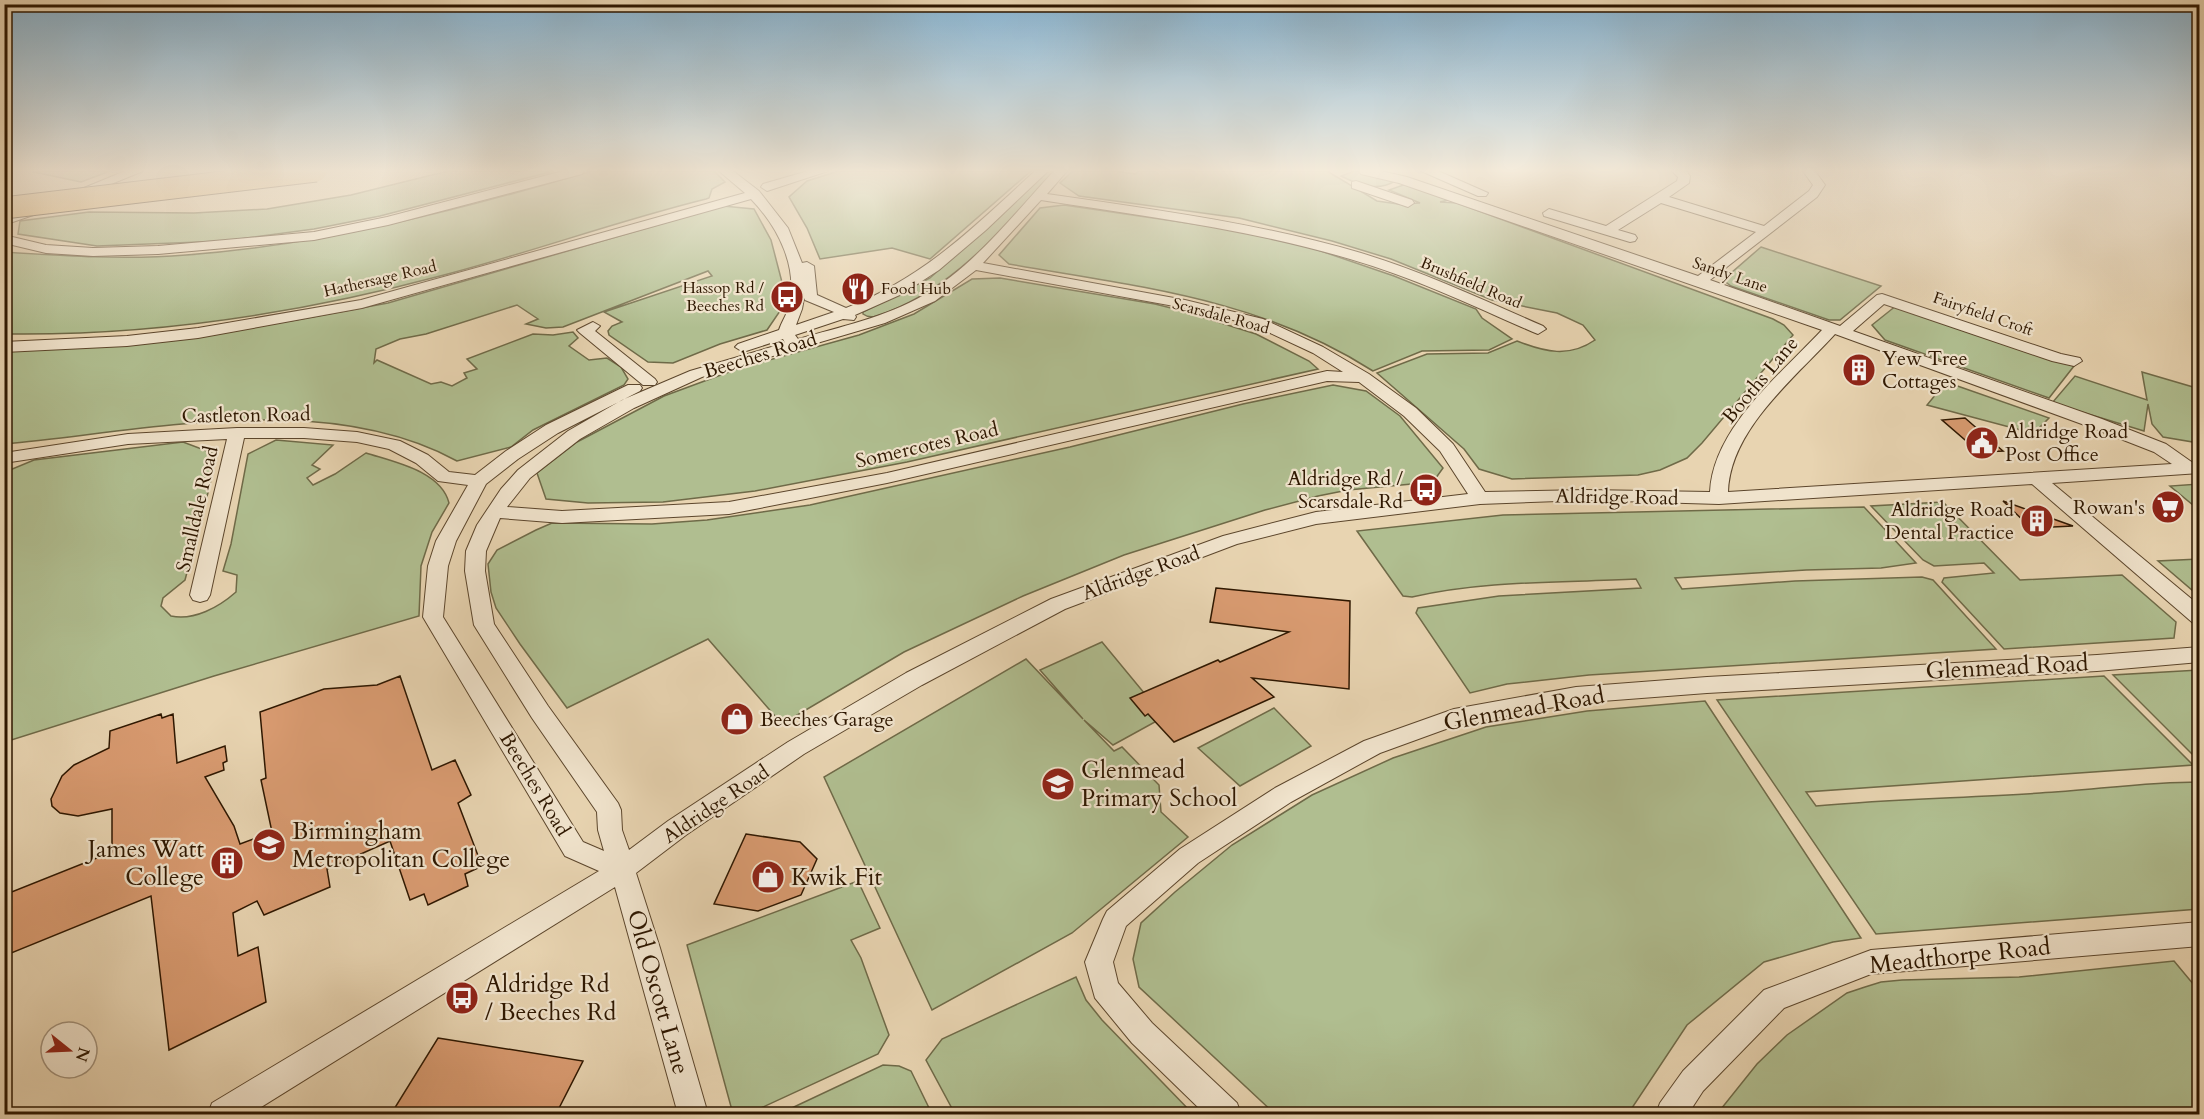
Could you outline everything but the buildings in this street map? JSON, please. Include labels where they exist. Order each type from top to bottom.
[{"type":"street","points":[[4,239],[46,249],[93,252],[158,250],[314,236],[377,223]]},
{"type":"street","name":"Hathersage Road","points":[[4,347],[127,341],[198,333],[362,304],[647,223]]},
{"type":"street","points":[[777,223],[797,268],[796,309],[790,339]]},
{"type":"street","points":[[792,223],[800,239],[807,267],[810,297],[836,307],[858,327]]},
{"type":"street","name":"Beeches Road","points":[[622,870],[610,830],[609,810],[540,712],[484,625],[475,571],[476,551],[486,525],[507,493],[524,474],[574,435],[628,404],[696,374],[790,339],[891,294],[944,260],[984,223]]},
{"type":"street","name":"Beeches Road","points":[[622,870],[574,849],[433,617],[438,566],[462,509],[479,481],[512,455],[552,429],[611,398],[649,381],[790,339],[858,327],[880,320],[930,298],[973,265],[1012,223]]},
{"type":"street","name":"Brushfield Road","points":[[1212,223],[1299,241],[1357,256],[1433,283],[1538,329]]},
{"type":"street","name":"Sandy Lane","points":[[1530,223],[1700,281],[2160,448],[2195,468]]},
{"type":"street","points":[[1582,223],[1630,238]]},
{"type":"street","points":[[1608,231],[1620,223]]},
{"type":"street","points":[[1741,223],[1767,231]]},
{"type":"street","points":[[1700,281],[1777,223]]},
{"type":"street","name":"Scarsdale Road","points":[[973,265],[1185,304],[1258,322],[1318,350],[1363,377],[1410,412],[1447,448],[1480,498]]},
{"type":"street","name":"Booths Lane","points":[[1719,498],[1719,480],[1727,454],[1752,417],[1837,330],[1882,298]]},
{"type":"street","name":"Fairyfield Croft","points":[[1882,298],[2058,358],[2074,361]]},
{"type":"street","points":[[593,326],[585,330],[649,381]]},
{"type":"street","name":"Somercotes Road","points":[[495,512],[562,517],[729,508],[887,477],[1327,376],[1363,377]]},
{"type":"street","name":"Castleton Road","points":[[4,458],[128,439],[237,433],[304,433],[357,437],[394,446],[422,459],[444,477],[479,481]]},
{"type":"street","name":"Smalldale Road","points":[[200,595],[237,433]]},
{"type":"street","name":"Aldridge Road","points":[[222,1114],[622,870],[677,828],[796,748],[914,679],[1058,604],[1241,537],[1316,518],[1480,498],[1586,495],[1719,498],[2195,468]]},
{"type":"street","points":[[2037,479],[2199,618]]},
{"type":"street","name":"Glenmead Road","points":[[1226,1114],[1142,1033],[1105,988],[1100,962],[1116,919],[1189,856],[1283,795],[1372,747],[1454,717],[1576,695],[1707,685],[2097,663],[2199,654]]},
{"type":"street","name":"Old Oscott Lane","points":[[622,870],[693,1114]]},
{"type":"street","name":"Meadthorpe Road","points":[[1671,1114],[1693,1081],[1774,999],[1871,962],[2199,934]]},
{"type":"green space","points":[[20,223],[343,223],[225,241],[97,246],[18,234]]},
{"type":"green space","points":[[619,223],[477,266],[390,289],[281,311],[226,320],[116,331],[5,334],[4,252],[118,257],[186,255],[289,243],[391,224]]},
{"type":"green space","points":[[664,223],[762,223],[771,240],[783,286],[780,311],[767,330],[720,344],[673,363],[648,362],[609,335],[608,331],[612,326],[622,322],[604,312],[712,276],[708,271],[563,327],[546,328],[526,324],[538,319],[517,305],[426,334],[400,339],[376,349],[374,363],[377,360],[431,384],[441,382],[452,386],[467,378],[464,373],[477,369],[467,359],[533,334],[553,335],[573,332],[578,338],[569,346],[589,360],[607,358],[621,367],[628,379],[624,385],[533,430],[511,447],[457,461],[406,439],[351,426],[293,421],[235,421],[176,425],[5,444],[4,350],[290,321],[388,303]]},
{"type":"green space","points":[[804,223],[971,223],[930,259],[892,248],[820,259]]},
{"type":"green space","points":[[991,223],[1007,223],[980,251],[937,286],[879,316],[872,317],[863,314],[930,278]]},
{"type":"green space","points":[[1027,223],[1189,223],[1228,229],[1312,248],[1394,276],[1476,309],[1482,318],[1512,339],[1489,350],[1422,351],[1373,371],[1330,346],[1242,311],[1151,289],[1009,264],[999,255]]},
{"type":"green space","points":[[1260,223],[1512,223],[1773,319],[1784,325],[1793,335],[1687,458],[1660,470],[1638,475],[1512,479],[1479,469],[1464,449],[1377,373],[1427,354],[1488,353],[1517,341],[1537,348],[1566,351],[1585,346],[1595,340],[1583,325],[1557,313],[1492,300],[1391,259],[1332,241]]},
{"type":"green space","points":[[1761,247],[1881,286],[1840,320],[1829,320],[1731,286],[1723,280]]},
{"type":"green space","points":[[1000,278],[1155,304],[1183,311],[1256,334],[1309,361],[1318,369],[907,462],[755,491],[663,502],[588,503],[546,499],[537,473],[577,442],[664,396],[737,369],[859,335],[914,314],[972,279]]},
{"type":"green space","points":[[1897,305],[2074,366],[2049,398],[1885,340],[1872,325]]},
{"type":"green space","points":[[2142,372],[2193,387],[2199,393],[2199,443],[2163,437],[2152,424],[2148,404],[2144,431],[2052,403],[2075,376],[2147,400]]},
{"type":"green space","points":[[1946,382],[2049,418],[2036,431],[2028,432],[1927,405]]},
{"type":"green space","points":[[1333,385],[1366,391],[1400,416],[1443,468],[1433,482],[1348,490],[1318,496],[1265,510],[1124,555],[1023,596],[904,652],[782,724],[708,639],[567,708],[496,608],[491,592],[488,564],[497,550],[552,523],[652,524],[707,520],[810,505]]},
{"type":"green space","points":[[276,440],[333,445],[312,465],[320,469],[307,478],[313,485],[335,474],[366,453],[415,469],[437,483],[449,503],[432,532],[421,566],[419,616],[214,676],[5,742],[5,472],[34,460],[183,442],[215,454],[210,485],[185,580],[163,598],[161,606],[171,616],[197,615],[214,608],[236,592],[237,575],[223,571],[231,544],[248,454]]},
{"type":"green space","points":[[2199,484],[2199,510],[2170,486]]},
{"type":"green space","points":[[1943,502],[2020,580],[2122,575],[2176,622],[2174,638],[2004,649],[1942,582],[1944,578],[1994,573],[1984,563],[1934,566],[1923,560],[1871,506]]},
{"type":"green space","points":[[1864,507],[1916,563],[1881,568],[1675,578],[1682,589],[1795,581],[1922,577],[1933,580],[1996,649],[1589,675],[1507,684],[1470,693],[1416,613],[1418,608],[1499,596],[1641,588],[1636,579],[1495,585],[1412,597],[1403,596],[1357,531],[1503,515]]},
{"type":"green space","points":[[2199,559],[2199,596],[2158,561]]},
{"type":"green space","points":[[1102,642],[1164,717],[1113,745],[1084,720],[1114,751],[1122,747],[1159,785],[1161,812],[1188,837],[1072,933],[932,1010],[824,777],[1026,659],[1083,719],[1040,670]]},
{"type":"green space","points":[[2199,670],[2199,761],[2113,675]]},
{"type":"green space","points":[[2104,676],[2193,765],[1806,792],[1816,806],[2199,782],[2199,909],[1876,934],[1717,700]]},
{"type":"green space","points":[[1705,701],[1861,938],[1833,942],[1764,962],[1687,1025],[1628,1114],[1275,1114],[1139,987],[1133,959],[1141,923],[1232,845],[1312,795],[1393,758],[1486,727],[1587,711]]},
{"type":"green space","points":[[1274,708],[1311,746],[1240,786],[1198,748]]},
{"type":"green space","points":[[858,881],[880,928],[851,940],[861,958],[889,1035],[878,1054],[748,1114],[733,1114],[687,945]]},
{"type":"green space","points":[[2174,961],[2199,991],[2199,1114],[1717,1114],[1757,1064],[1787,1035],[1847,993],[1881,982],[2019,977]]},
{"type":"green space","points":[[1076,977],[1086,1000],[1102,1020],[1193,1114],[955,1114],[926,1060],[942,1039]]},
{"type":"green space","points":[[883,1065],[899,1066],[911,1071],[932,1114],[779,1114]]},
{"type":"place","name":"Food Hub","points":[[858,289]]},
{"type":"place","name":"Hassop Rd / Beeches Rd","points":[[787,297]]},
{"type":"place","name":"Yew Tree Cottages","points":[[1859,370]]},
{"type":"place","name":"Aldridge Road Post Office","points":[[1982,443]]},
{"type":"place","name":"Aldridge Rd / Scarsdale Rd","points":[[1426,490]]},
{"type":"place","name":"Rowan's","points":[[2168,507]]},
{"type":"place","name":"Aldridge Road Dental Practice","points":[[2037,521]]},
{"type":"place","name":"Beeches Garage","points":[[737,719]]},
{"type":"place","name":"Glenmead Primary School","points":[[1058,784]]},
{"type":"place","name":"Birmingham Metropolitan College","points":[[269,845]]},
{"type":"place","name":"James Watt College","points":[[227,863]]},
{"type":"place","name":"Kwik Fit","points":[[768,877]]},
{"type":"place","name":"Aldridge Rd / Beeches Rd","points":[[462,998]]}]
